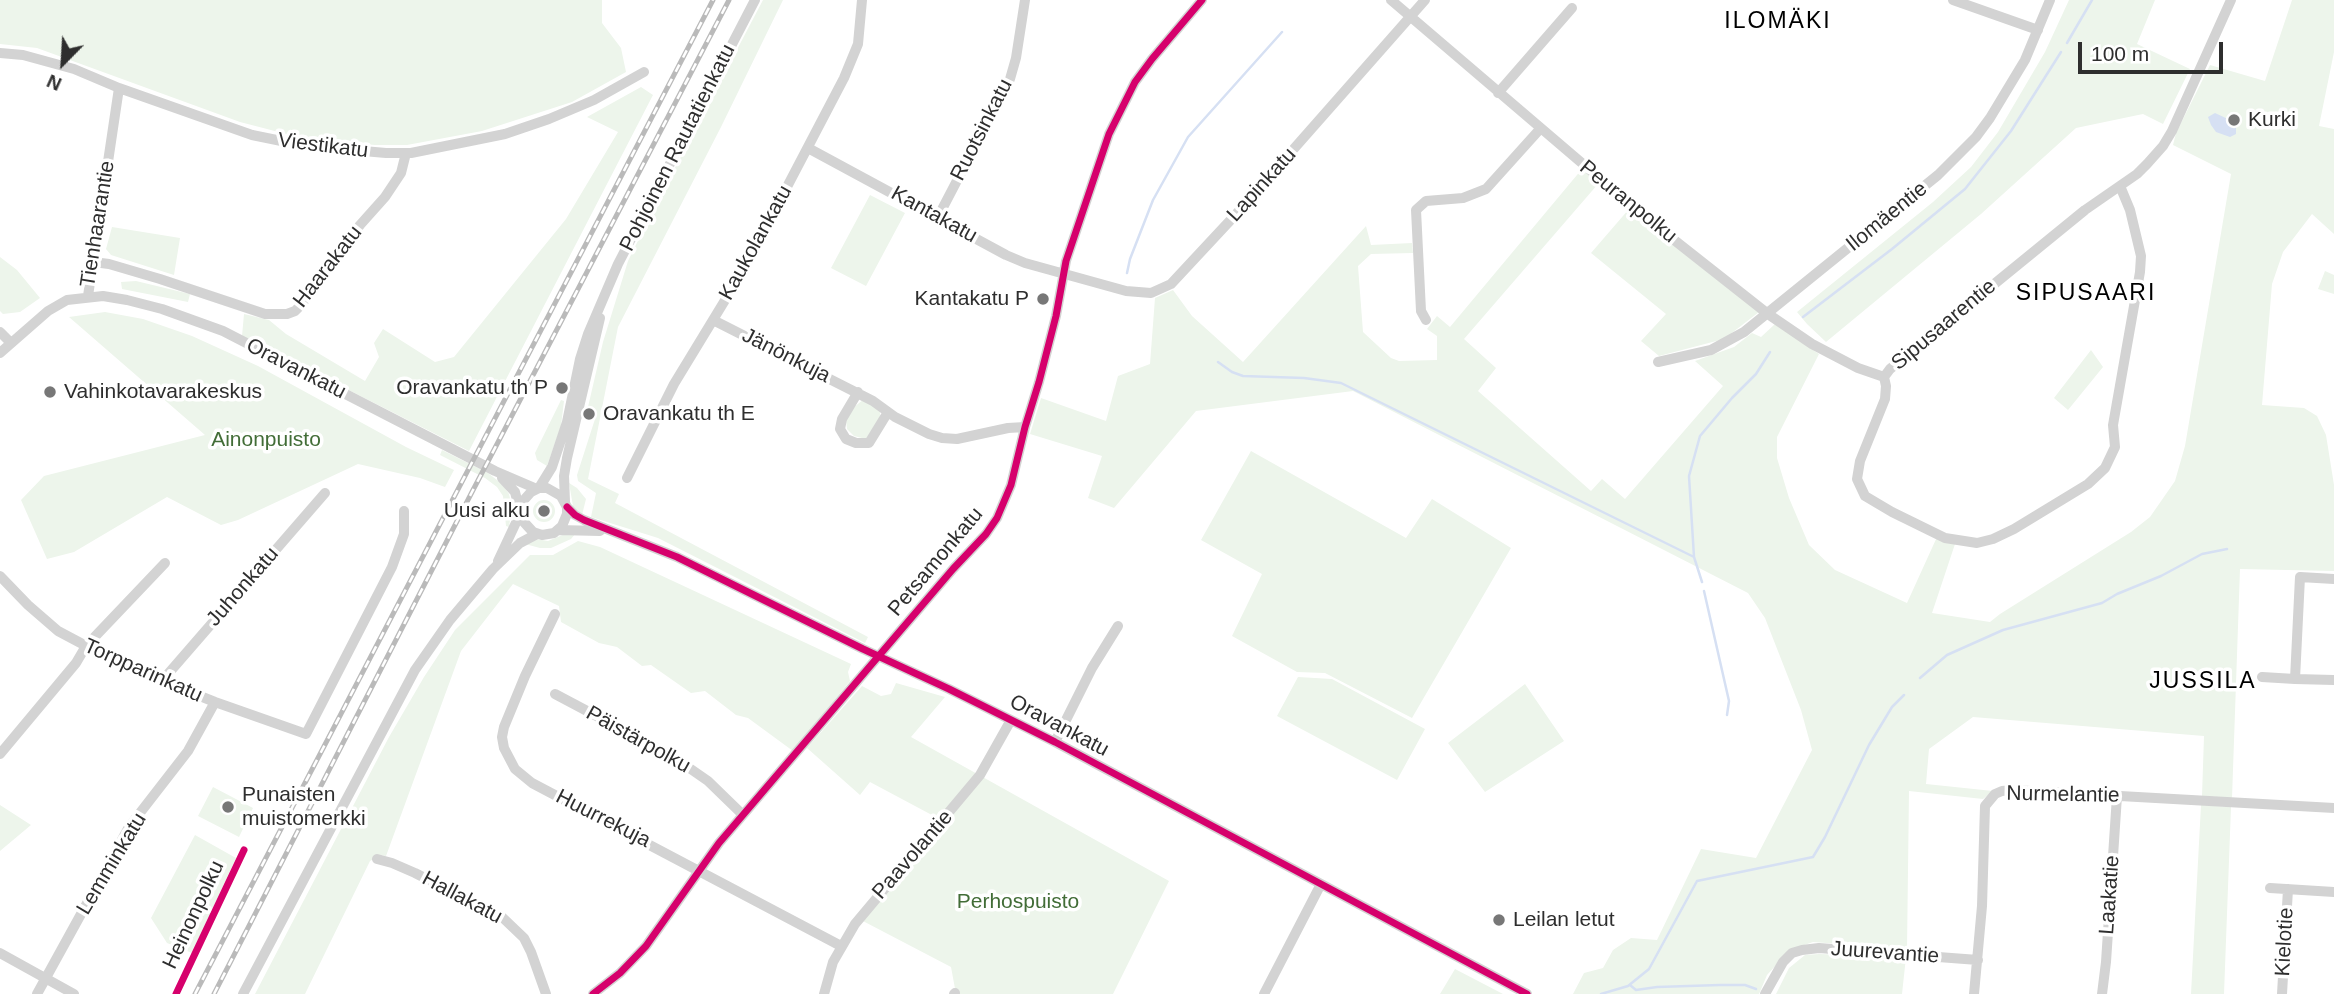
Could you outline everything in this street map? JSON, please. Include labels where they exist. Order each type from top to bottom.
[{"type":"street","name":"Pohjoinen Rautatienkatu","points":[[538,489],[551,471],[571,405],[580,359],[604,298],[637,225],[755,0]]},
{"type":"street","name":"Kaukolankatu","points":[[627,478],[674,384],[744,269],[855,54],[862,0]]},
{"type":"street","name":"Ruotsinkatu","points":[[938,217],[1010,79],[1025,0]]},
{"type":"street","name":"Petsamonkatu","points":[[593,994],[635,960],[662,927],[719,843],[991,526],[1010,485],[1048,347],[1063,273],[1086,198],[1122,106],[1152,59],[1202,0]]},
{"type":"street","name":"Peuranpolku","points":[[1391,0],[1645,217],[1768,314],[1812,344],[1858,368],[1884,377]]},
{"type":"street","name":"Lapinkatu","points":[[1063,273],[1126,291],[1151,293],[1171,284],[1425,0]]},
{"type":"street","points":[[1953,0],[2038,30]]},
{"type":"street","name":"Ilomäentie","points":[[1658,362],[1711,350],[1744,332],[1916,194],[1976,136],[2003,98],[2025,60],[2050,0]]},
{"type":"street","name":"Sipusaarentie","points":[[2120,186],[2130,210],[2141,256],[2113,425],[2115,447],[2105,468],[2088,484],[2014,529],[1977,543],[1945,538],[1865,496],[1857,479],[1860,461],[1885,399],[1884,377],[1890,369],[2085,210],[2137,174],[2163,146],[2231,0]]},
{"type":"street","points":[[1498,93],[1572,8]]},
{"type":"street","name":"Viestikatu","points":[[0,53],[45,60],[75,69],[226,128],[281,142],[347,151],[406,153],[505,134],[594,100],[644,72]]},
{"type":"street","name":"Tienhaarantie","points":[[0,353],[48,311],[67,300],[88,296],[119,88]]},
{"type":"street","points":[[1426,320],[1421,311],[1416,209],[1426,201],[1463,198],[1486,189],[1540,129]]},
{"type":"street","name":"Kantakatu","points":[[808,148],[1006,255],[1063,273]]},
{"type":"street","name":"Haarakatu","points":[[93,262],[160,279],[265,314],[287,314],[301,305],[360,225],[385,197],[401,173],[406,153]]},
{"type":"street","name":"Oravankatu","points":[[88,296],[103,296],[162,309],[223,331],[495,471],[538,489]]},
{"type":"street","name":"Pohjoinen Rautatienkatu","points":[[566,504],[564,476],[604,298]]},
{"type":"street","name":"Jänönkuja","points":[[713,320],[858,392],[916,429],[942,438],[957,439],[1025,427]]},
{"type":"street","points":[[0,332],[11,343]]},
{"type":"street","points":[[858,392],[839,429],[846,439],[869,443],[888,412]]},
{"type":"street","name":"Oravankatu","points":[[495,471],[516,492],[520,511]]},
{"type":"street","points":[[493,569],[520,511],[527,496],[538,489],[547,488],[554,491],[566,504],[566,520],[558,530],[548,535],[537,534],[524,525],[520,511]]},
{"type":"street","name":"Juhonkatu","points":[[161,682],[325,493]]},
{"type":"street","name":"Oravankatu","points":[[566,504],[575,515],[677,557],[1055,742],[1527,994]]},
{"type":"street","name":"Torpparinkatu","points":[[0,576],[58,631],[86,646],[161,682],[306,734],[396,557],[404,534],[404,511]]},
{"type":"street","name":"Oravankatu","points":[[558,530],[613,532]]},
{"type":"street","points":[[243,994],[415,670],[450,620],[493,569],[520,543],[537,534]]},
{"type":"street","points":[[0,754],[4,740],[76,663],[86,646],[165,563]]},
{"type":"street","points":[[2295,679],[2300,577],[2334,579]]},
{"type":"street","name":"Huurrekuja","points":[[555,614],[504,727],[502,737],[510,761],[533,783],[702,870],[841,946]]},
{"type":"street","points":[[1055,742],[1091,668],[1118,626]]},
{"type":"street","points":[[2262,677],[2334,680]]},
{"type":"street","name":"Päistärpolku","points":[[555,694],[672,756],[708,781],[743,815]]},
{"type":"street","name":"Lemminkatu","points":[[37,994],[129,828],[188,751],[215,702]]},
{"type":"street","name":"Paavolantie","points":[[824,994],[833,962],[841,946],[879,894],[954,809],[980,775],[1011,720]]},
{"type":"street","name":"Nurmelantie","points":[[1974,994],[1986,806],[1989,800],[2002,791],[2334,808]]},
{"type":"street","name":"Laakatie","points":[[2102,994],[2117,796]]},
{"type":"street","name":"Hallakatu","points":[[377,859],[415,873],[502,917],[524,938],[546,994]]},
{"type":"street","points":[[1264,994],[1321,884]]},
{"type":"street","points":[[2270,888],[2334,892]]},
{"type":"street","name":"Kielotie","points":[[2282,994],[2288,890]]},
{"type":"street","name":"Juurevantie","points":[[1765,994],[1783,962],[1792,953],[1802,950],[1819,948],[1978,960]]},
{"type":"street","points":[[0,953],[74,994]]},
{"type":"green space","points":[[0,0],[602,0],[602,23],[621,48],[626,72],[572,102],[482,131],[407,145],[327,141],[294,136],[240,122],[37,48],[0,44]]},
{"type":"green space","points":[[763,0],[783,0],[618,327],[588,479],[619,494],[615,503],[868,637],[865,643],[658,538],[591,517],[596,493],[578,481],[577,475],[595,419],[588,407],[603,342],[628,261]]},
{"type":"green space","points":[[2069,0],[2155,0],[2137,44],[2190,69],[2163,124],[2143,114],[2076,128],[1981,214],[1826,342],[1797,312],[1933,202],[1971,167],[1998,132],[2045,52]]},
{"type":"green space","points":[[2292,0],[2334,0],[2334,52],[2319,126],[2334,129],[2334,234],[2312,214],[2283,252],[2272,284],[2262,405],[2304,408],[2317,416],[2326,435],[2334,485],[2334,571],[2240,569],[2232,798],[2202,796],[2204,736],[1973,717],[1929,749],[1926,784],[1993,791],[1983,799],[1909,791],[1907,949],[1813,942],[1790,950],[1767,975],[1759,994],[1573,994],[1584,973],[1603,968],[1613,950],[1631,938],[1657,940],[1701,849],[1756,858],[1812,750],[1801,710],[1765,618],[1748,593],[1353,391],[1196,411],[1114,508],[1088,498],[1102,456],[1030,434],[1041,398],[1106,421],[1118,376],[1150,364],[1155,298],[1173,290],[1192,316],[1243,362],[1366,226],[1371,245],[1412,243],[1413,253],[1371,254],[1358,266],[1363,332],[1391,358],[1399,361],[1437,360],[1437,336],[1427,329],[1437,316],[1450,327],[1582,169],[1598,184],[1464,339],[1496,368],[1478,391],[1591,491],[1602,479],[1625,499],[1723,386],[1695,361],[1734,347],[1752,333],[1761,337],[1775,324],[1819,354],[1777,437],[1777,458],[1789,498],[1809,545],[1835,570],[1907,603],[1937,537],[1955,544],[1932,613],[1990,622],[2131,532],[2150,517],[2175,481],[2185,446],[2231,174],[2173,145],[2176,133],[2210,65],[2265,81]]},
{"type":"green space","points":[[641,87],[653,95],[469,451],[242,336],[244,314],[269,320],[286,334],[365,381],[379,357],[374,343],[383,329],[435,362],[454,357],[566,219],[618,132],[587,117]]},
{"type":"green space","points":[[870,195],[905,213],[866,286],[831,268]]},
{"type":"green space","points":[[1629,209],[1759,312],[1724,339],[1659,356],[1641,341],[1666,314],[1591,253]]},
{"type":"green space","points":[[112,227],[180,238],[174,275],[111,255],[106,249]]},
{"type":"green space","points":[[0,257],[17,270],[40,298],[20,312],[3,314],[0,311]]},
{"type":"green space","points":[[2325,271],[2334,275],[2334,294],[2318,289]]},
{"type":"green space","points":[[136,281],[190,294],[188,302],[122,289],[121,282]]},
{"type":"green space","name":"Ainonpuisto","points":[[105,312],[143,319],[192,336],[258,366],[406,447],[454,470],[445,487],[420,478],[358,464],[238,520],[221,525],[167,497],[74,552],[47,559],[21,500],[44,476],[205,435],[69,317]]},
{"type":"green space","points":[[2091,350],[2103,367],[2068,410],[2054,398]]},
{"type":"green space","points":[[864,399],[880,409],[880,417],[866,439],[854,436],[847,429],[846,420],[853,408]]},
{"type":"green space","points":[[561,400],[564,401],[561,426],[547,466],[537,460],[535,453]]},
{"type":"green space","points":[[442,450],[488,473],[502,484],[509,494],[512,507],[509,527],[506,526],[503,496],[497,487],[440,455]]},
{"type":"green space","points":[[1251,451],[1406,538],[1432,499],[1511,548],[1412,718],[1325,673],[1297,672],[1232,636],[1262,574],[1201,540]]},
{"type":"green space","points":[[569,483],[586,499],[582,515],[573,506]]},
{"type":"green space","points":[[544,500],[552,503],[555,511],[552,519],[544,522],[536,519],[533,511],[536,503]]},
{"type":"green space","points":[[576,533],[571,539],[551,548],[525,544],[536,539],[548,541]]},
{"type":"green space","points":[[578,541],[600,547],[851,664],[848,672],[850,681],[793,751],[748,718],[736,715],[705,691],[691,693],[651,665],[642,666],[617,647],[599,643],[561,622],[559,606],[513,584],[461,651],[386,856],[380,855],[370,861],[305,994],[255,994],[389,737],[455,630],[530,555],[553,555]]},
{"type":"green space","points":[[1298,677],[1332,679],[1425,729],[1397,780],[1277,716]]},
{"type":"green space","name":"Perhospuisto","points":[[896,683],[945,697],[911,737],[1169,881],[1113,994],[956,994],[951,967],[861,920],[945,822],[870,782],[860,795],[807,748],[862,686],[881,696],[891,694]]},
{"type":"green space","points":[[1525,684],[1564,741],[1485,792],[1448,743]]},
{"type":"green space","points":[[213,787],[253,808],[239,837],[198,816]]},
{"type":"green space","points":[[0,805],[31,825],[0,851]]},
{"type":"green space","points":[[2201,805],[2231,807],[2224,994],[2191,994]]},
{"type":"green space","points":[[195,835],[236,858],[192,953],[167,943],[151,918]]},
{"type":"green space","points":[[1805,955],[1906,957],[1902,994],[1776,994],[1789,968]]},
{"type":"green space","points":[[1455,969],[1503,994],[1440,994]]},
{"type":"water","points":[[2215,113],[2230,120],[2236,128],[2236,134],[2230,137],[2216,132],[2208,117]]},
{"type":"waterway","points":[[2067,43],[2092,0]]},
{"type":"waterway","points":[[1127,273],[1153,200],[1188,137],[1282,32]]},
{"type":"waterway","points":[[1803,317],[1965,189],[2011,131],[2061,52]]},
{"type":"waterway","points":[[1702,582],[1694,557],[1689,476],[1700,436],[1756,374],[1770,352]]},
{"type":"waterway","points":[[1218,362],[1243,376],[1304,378],[1341,383],[1694,557]]},
{"type":"waterway","points":[[1920,678],[1947,655],[2003,630],[2102,603],[2202,554],[2227,549]]},
{"type":"waterway","points":[[1704,591],[1729,701],[1727,715]]},
{"type":"waterway","points":[[1601,994],[1628,986],[1649,969],[1697,881],[1813,857],[1869,745],[1892,707],[1904,695]]},
{"type":"waterway","points":[[1630,985],[1636,990],[1720,985],[1745,985],[1756,989]]},
{"type":"railway","points":[[195,994],[713,0]]},
{"type":"railway","points":[[214,994],[729,0]]},
{"type":"cycle path","points":[[593,994],[620,973],[646,946],[719,843],[997,518],[1011,485],[1039,382],[1056,316],[1066,261],[1109,134],[1135,82],[1202,0]]},
{"type":"cycle path","points":[[567,507],[584,520],[677,557],[1055,742],[1527,994]]},
{"type":"cycle path","name":"Heinonpolku","points":[[176,994],[244,850]]},
{"type":"place","name":"Kurki","points":[[2234,120]]},
{"type":"place","name":"Kantakatu P","points":[[1043,299]]},
{"type":"place","name":"Oravankatu th P","points":[[562,388]]},
{"type":"place","name":"Vahinkotavarakeskus","points":[[50,392]]},
{"type":"place","name":"Oravankatu th E","points":[[589,414]]},
{"type":"place","name":"Uusi alku","points":[[544,511]]},
{"type":"place","name":"Punaisten muistomerkki","points":[[228,807]]},
{"type":"place","name":"Leilan letut","points":[[1499,920]]},
{"type":"district","name":"ILOMÄKI","points":[[1778,22]]},
{"type":"district","name":"SIPUSAARI","points":[[2086,294]]},
{"type":"district","name":"JUSSILA","points":[[2203,682]]}]
